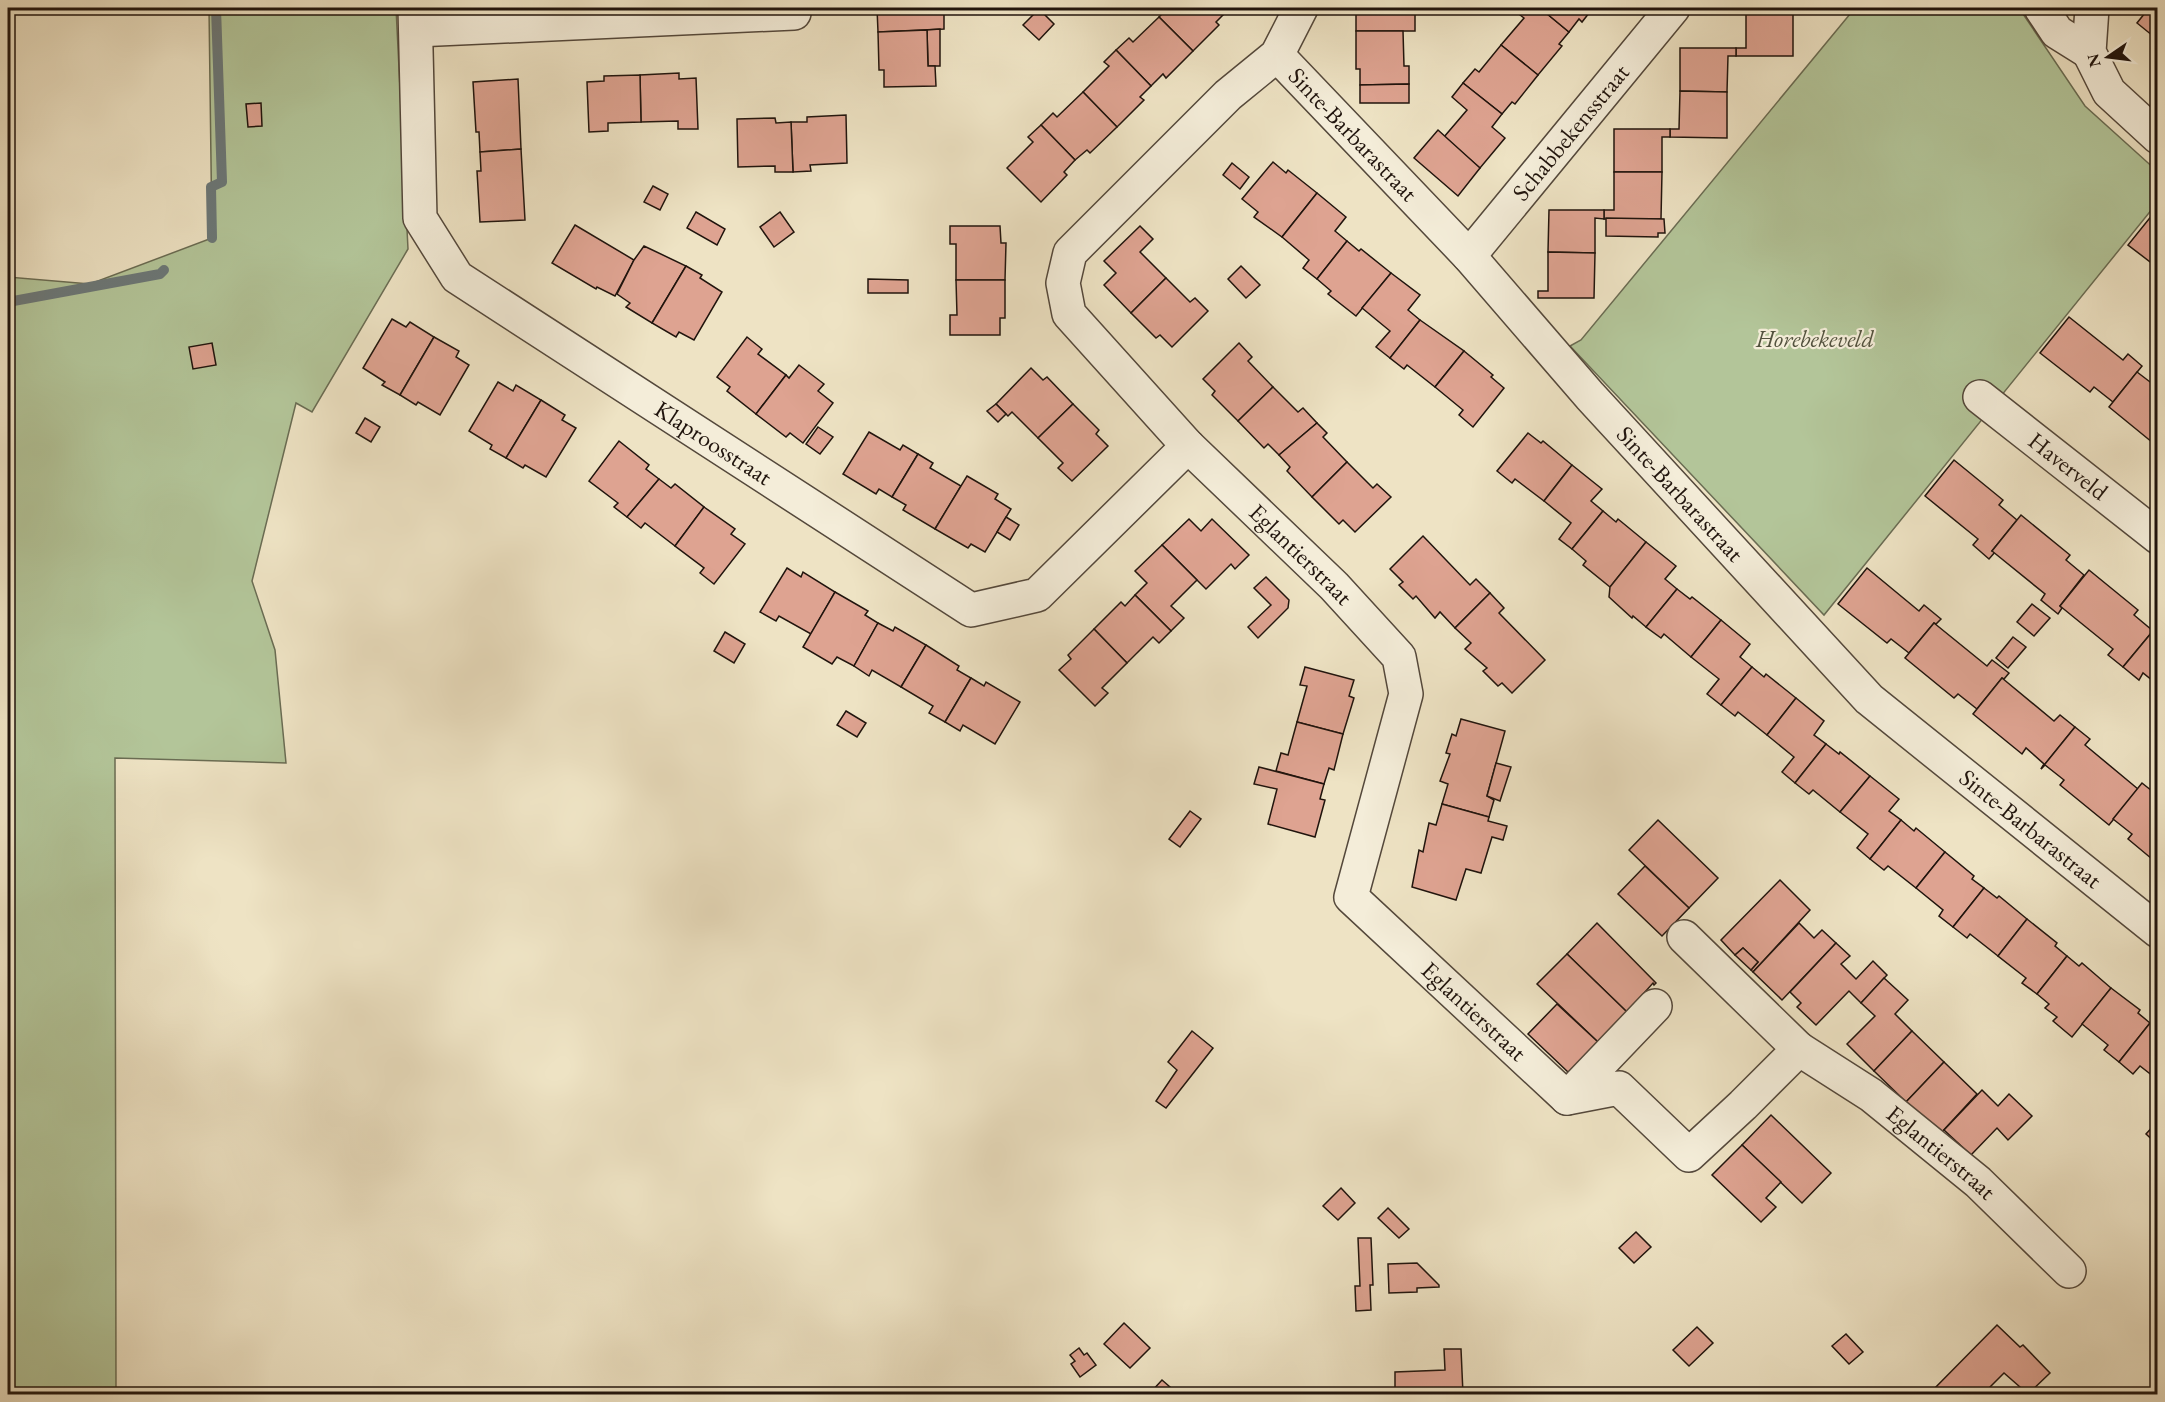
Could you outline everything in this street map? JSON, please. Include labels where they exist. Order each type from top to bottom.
[{"type":"street","name":"Sinte-Barbarastraat","points":[[1301,8],[1277,54],[1469,256],[1597,405],[1869,699],[2157,931]]},
{"type":"street","name":"Schabbekensstraat","points":[[1469,256],[1673,8]]},
{"type":"street","points":[[2041,8],[2057,32],[2088,52],[2109,92],[2157,137]]},
{"type":"street","points":[[2088,52],[2092,8]]},
{"type":"street","points":[[415,19],[794,14]]},
{"type":"street","name":"Klaproosstraat","points":[[415,19],[420,218],[457,277],[971,610],[1037,595],[1188,446]]},
{"type":"street","name":"Eglantierstraat","points":[[1277,54],[1228,95],[1070,253],[1063,283],[1069,314],[1188,446],[1334,586],[1399,657],[1406,694],[1351,897],[1567,1098]]},
{"type":"street","name":"Haverveld","points":[[1980,397],[2157,537]]},
{"type":"street","name":"Eglantierstraat","points":[[1684,937],[1798,1049],[1871,1095],[1978,1182],[2069,1270]]},
{"type":"street","points":[[1567,1098],[1655,1006]]},
{"type":"street","points":[[1567,1098],[1619,1088],[1689,1155],[1743,1105],[1798,1049]]},
{"type":"green space","points":[[209,8],[396,8],[408,249],[312,412],[296,403],[252,581],[275,650],[286,763],[115,758],[116,1394],[8,1394],[8,277],[90,284],[212,238]]},
{"type":"green space","name":"Horebekeveld","points":[[1855,8],[2019,8],[2085,106],[2157,171],[2157,203],[1824,615],[1570,346],[1581,340]]},
{"type":"building","points":[[877,8],[944,8],[944,29],[878,32]]},
{"type":"building","points":[[1168,8],[1226,8],[1228,10],[1216,22],[1219,25],[1193,51],[1159,17]]},
{"type":"building","points":[[1356,8],[1415,8],[1415,31],[1356,31]]},
{"type":"building","points":[[1526,8],[1540,8],[1569,32],[1559,44],[1562,46],[1538,75],[1501,45],[1524,18],[1520,15]]},
{"type":"building","points":[[1540,8],[1593,8],[1582,22],[1579,19],[1569,32]]},
{"type":"building","points":[[1746,8],[1793,8],[1793,12],[1746,12]]},
{"type":"building","points":[[2149,8],[2158,8],[2158,40],[2137,23]]},
{"type":"building","points":[[1039,9],[1054,24],[1039,40],[1023,25]]},
{"type":"building","points":[[1746,12],[1793,12],[1793,56],[1736,56],[1736,48],[1746,48]]},
{"type":"building","points":[[1159,17],[1193,51],[1166,78],[1163,74],[1151,86],[1116,50],[1129,38],[1133,42]]},
{"type":"building","points":[[940,29],[940,66],[928,66],[927,30]]},
{"type":"building","points":[[927,30],[928,66],[935,66],[936,86],[884,87],[884,70],[879,70],[878,32]]},
{"type":"building","points":[[1356,31],[1403,31],[1404,66],[1409,66],[1409,84],[1360,85],[1360,69],[1356,69]]},
{"type":"building","points":[[1501,45],[1538,75],[1515,104],[1512,102],[1502,114],[1463,83],[1475,69],[1479,72]]},
{"type":"building","points":[[1680,48],[1736,48],[1736,56],[1728,56],[1727,92],[1680,91]]},
{"type":"building","points":[[1116,50],[1151,86],[1140,97],[1144,100],[1117,127],[1083,92],[1109,66],[1104,62]]},
{"type":"building","points":[[679,73],[679,79],[696,78],[698,129],[678,129],[678,121],[641,122],[640,75]]},
{"type":"building","points":[[640,75],[641,122],[608,123],[608,131],[589,132],[587,82],[604,81],[604,76]]},
{"type":"building","points":[[518,79],[521,149],[480,152],[479,132],[476,132],[473,82]]},
{"type":"building","points":[[1463,83],[1502,114],[1492,127],[1505,138],[1480,168],[1444,137],[1467,110],[1452,97]]},
{"type":"building","points":[[1409,84],[1409,103],[1360,103],[1360,85]]},
{"type":"building","points":[[1680,91],[1727,92],[1727,138],[1670,137],[1670,129],[1679,129]]},
{"type":"building","points":[[1083,92],[1117,127],[1090,153],[1087,150],[1075,160],[1041,125],[1053,113],[1057,117]]},
{"type":"building","points":[[261,103],[262,126],[248,127],[246,104]]},
{"type":"building","points":[[846,115],[847,163],[810,165],[811,171],[793,172],[791,122],[807,122],[807,117]]},
{"type":"building","points":[[775,118],[776,123],[791,122],[793,172],[775,172],[775,166],[738,167],[737,119]]},
{"type":"building","points":[[1041,125],[1075,160],[1064,172],[1067,175],[1041,202],[1007,168],[1033,142],[1028,137]]},
{"type":"building","points":[[1614,129],[1670,129],[1670,137],[1662,137],[1662,172],[1614,172]]},
{"type":"building","points":[[1438,130],[1480,168],[1458,196],[1414,158]]},
{"type":"building","points":[[521,149],[525,220],[480,222],[477,171],[481,171],[480,152]]},
{"type":"building","points":[[1273,162],[1286,173],[1288,170],[1317,193],[1282,237],[1254,217],[1258,212],[1242,199]]},
{"type":"building","points":[[1232,163],[1249,177],[1240,189],[1223,175]]},
{"type":"building","points":[[1614,172],[1662,172],[1661,219],[1604,219],[1604,210],[1614,210]]},
{"type":"building","points":[[653,186],[668,194],[660,210],[644,202]]},
{"type":"building","points":[[1317,193],[1346,217],[1335,231],[1347,241],[1317,279],[1303,268],[1309,260],[1282,237]]},
{"type":"building","points":[[2158,209],[2158,268],[2128,245]]},
{"type":"building","points":[[1549,210],[1604,210],[1604,219],[1595,218],[1595,253],[1548,252]]},
{"type":"building","points":[[696,212],[725,229],[717,245],[687,228]]},
{"type":"building","points":[[780,212],[794,232],[774,247],[760,227]]},
{"type":"building","points":[[1606,218],[1664,219],[1665,233],[1658,233],[1658,237],[1606,236]]},
{"type":"building","points":[[575,225],[634,260],[615,296],[597,287],[596,289],[552,263]]},
{"type":"building","points":[[950,226],[1000,226],[1001,243],[1006,243],[1005,280],[956,280],[956,244],[950,244]]},
{"type":"building","points":[[1140,226],[1153,239],[1140,252],[1166,278],[1131,313],[1104,285],[1116,273],[1104,261]]},
{"type":"building","points":[[1347,241],[1391,273],[1356,316],[1328,294],[1331,291],[1317,279]]},
{"type":"building","points":[[644,246],[686,266],[652,323],[626,307],[630,303],[617,294],[634,260]]},
{"type":"building","points":[[1548,252],[1595,253],[1594,298],[1538,298],[1538,291],[1548,291]]},
{"type":"building","points":[[686,266],[702,275],[700,278],[722,292],[694,340],[679,332],[676,337],[652,323]]},
{"type":"building","points":[[1241,266],[1260,285],[1246,298],[1228,279]]},
{"type":"building","points":[[1391,273],[1420,295],[1408,310],[1420,320],[1390,358],[1376,347],[1390,331],[1362,308]]},
{"type":"building","points":[[1166,278],[1190,302],[1195,298],[1208,311],[1172,347],[1160,335],[1156,338],[1131,313]]},
{"type":"building","points":[[868,279],[908,280],[908,293],[868,293]]},
{"type":"building","points":[[956,280],[1005,280],[1005,318],[1000,318],[1000,335],[950,335],[950,315],[957,315]]},
{"type":"building","points":[[2069,317],[2123,360],[2128,354],[2142,366],[2113,402],[2094,387],[2090,392],[2040,353]]},
{"type":"building","points":[[392,319],[406,327],[410,322],[434,337],[400,395],[382,385],[385,382],[363,368]]},
{"type":"building","points":[[1420,320],[1464,351],[1435,387],[1407,365],[1404,369],[1390,358]]},
{"type":"building","points":[[434,337],[459,351],[456,357],[469,365],[440,415],[400,395]]},
{"type":"building","points":[[747,337],[762,349],[758,354],[786,375],[756,414],[727,391],[730,387],[717,377]]},
{"type":"building","points":[[212,343],[216,365],[193,369],[189,347]]},
{"type":"building","points":[[1239,343],[1252,357],[1248,361],[1273,387],[1238,421],[1212,395],[1215,391],[1203,379]]},
{"type":"building","points":[[1464,351],[1493,375],[1491,377],[1504,388],[1473,427],[1459,415],[1463,410],[1435,387]]},
{"type":"building","points":[[799,365],[824,384],[818,391],[833,403],[803,443],[790,433],[786,437],[756,414],[786,375],[789,378]]},
{"type":"building","points":[[1031,368],[1043,380],[1047,377],[1073,404],[1038,438],[1012,412],[1008,416],[996,404]]},
{"type":"building","points":[[2137,372],[2158,388],[2158,447],[2109,407]]},
{"type":"building","points":[[498,382],[513,391],[516,385],[541,400],[506,458],[490,449],[492,445],[469,431]]},
{"type":"building","points":[[1273,387],[1298,412],[1303,408],[1317,423],[1279,455],[1268,444],[1264,448],[1238,421]]},
{"type":"building","points":[[541,400],[565,415],[562,420],[576,428],[546,477],[525,465],[523,468],[506,458]]},
{"type":"building","points":[[996,404],[1006,414],[998,422],[987,411]]},
{"type":"building","points":[[1073,404],[1099,430],[1096,434],[1108,446],[1072,481],[1058,468],[1063,463],[1038,438]]},
{"type":"building","points":[[365,418],[380,427],[371,442],[356,433]]},
{"type":"building","points":[[1317,423],[1327,433],[1323,437],[1347,462],[1312,497],[1287,471],[1290,467],[1279,455]]},
{"type":"building","points":[[818,427],[833,437],[820,454],[806,444]]},
{"type":"building","points":[[869,432],[900,450],[903,445],[918,454],[892,497],[879,489],[876,494],[843,474]]},
{"type":"building","points":[[1528,433],[1541,443],[1543,441],[1572,465],[1544,501],[1515,479],[1512,483],[1497,471]]},
{"type":"building","points":[[619,441],[649,465],[646,469],[659,479],[627,517],[614,507],[618,503],[589,481]]},
{"type":"building","points":[[918,454],[933,463],[930,468],[961,486],[935,529],[903,510],[906,505],[892,497]]},
{"type":"building","points":[[1954,460],[2003,500],[1999,505],[2017,520],[1992,551],[1995,552],[1989,559],[1973,545],[1978,539],[1925,496]]},
{"type":"building","points":[[1347,462],[1373,488],[1377,484],[1391,497],[1355,532],[1343,520],[1339,524],[1312,497]]},
{"type":"building","points":[[1572,465],[1602,489],[1591,501],[1603,511],[1572,549],[1559,539],[1571,523],[1544,501]]},
{"type":"building","points":[[967,476],[998,494],[995,499],[1011,509],[985,552],[971,544],[968,548],[935,529]]},
{"type":"building","points":[[659,479],[671,488],[675,484],[704,507],[675,546],[645,523],[641,528],[627,517]]},
{"type":"building","points":[[704,507],[735,529],[731,534],[745,544],[714,584],[700,573],[704,568],[675,546]]},
{"type":"building","points":[[1603,511],[1616,522],[1618,519],[1646,542],[1610,587],[1583,565],[1586,561],[1572,549]]},
{"type":"building","points":[[2021,515],[2070,555],[2066,560],[2084,575],[2060,606],[2062,608],[2058,614],[2041,600],[2045,594],[1992,551]]},
{"type":"building","points":[[1006,517],[1019,525],[1010,540],[997,532]]},
{"type":"building","points":[[1189,519],[1201,531],[1212,519],[1249,555],[1235,569],[1231,564],[1206,589],[1162,545]]},
{"type":"building","points":[[1423,536],[1470,585],[1476,579],[1490,593],[1455,628],[1440,612],[1435,618],[1416,596],[1413,599],[1399,585],[1403,582],[1390,569]]},
{"type":"building","points":[[1646,542],[1676,566],[1665,579],[1677,589],[1646,627],[1633,616],[1632,618],[1609,597],[1610,587]]},
{"type":"building","points":[[1162,545],[1197,580],[1171,606],[1184,618],[1171,631],[1135,595],[1147,583],[1135,571]]},
{"type":"building","points":[[787,568],[801,577],[803,572],[835,592],[811,634],[779,616],[776,621],[760,612]]},
{"type":"building","points":[[1867,568],[1919,611],[1924,605],[1941,619],[1936,624],[1934,623],[1909,653],[1891,639],[1887,643],[1838,604]]},
{"type":"building","points":[[2089,570],[2138,610],[2134,615],[2152,630],[2157,626],[2123,667],[2108,655],[2113,649],[2060,606]]},
{"type":"building","points":[[1266,577],[1289,600],[1288,608],[1258,638],[1248,627],[1271,605],[1254,588]]},
{"type":"building","points":[[1677,589],[1690,599],[1692,597],[1721,620],[1691,657],[1664,634],[1661,638],[1646,627]]},
{"type":"building","points":[[835,592],[868,611],[865,615],[878,623],[854,666],[837,657],[832,664],[803,647]]},
{"type":"building","points":[[1490,593],[1504,608],[1499,613],[1545,660],[1512,693],[1502,683],[1498,686],[1483,671],[1487,668],[1465,649],[1471,643],[1455,628]]},
{"type":"building","points":[[1135,595],[1171,631],[1159,643],[1153,637],[1127,663],[1094,629],[1121,602],[1125,606]]},
{"type":"building","points":[[2032,604],[2050,618],[2034,636],[2017,622]]},
{"type":"building","points":[[1721,620],[1750,644],[1740,657],[1752,667],[1721,705],[1707,694],[1719,679],[1691,657]]},
{"type":"building","points":[[878,623],[893,631],[895,627],[926,645],[901,687],[872,670],[869,676],[854,666]]},
{"type":"building","points":[[1934,623],[1987,666],[1992,660],[2009,673],[2004,679],[2002,678],[1977,709],[1958,694],[1954,698],[1905,658]]},
{"type":"building","points":[[2157,626],[2154,631],[2158,634],[2158,685],[2143,673],[2139,680],[2123,667]]},
{"type":"building","points":[[1094,629],[1127,663],[1102,688],[1108,693],[1095,706],[1059,670],[1071,659],[1068,655]]},
{"type":"building","points":[[725,632],[745,644],[734,663],[714,651]]},
{"type":"building","points":[[2013,637],[2026,647],[2008,668],[1996,658]]},
{"type":"building","points":[[926,645],[959,666],[957,670],[971,678],[945,722],[929,713],[933,706],[901,687]]},
{"type":"building","points":[[1305,667],[1354,680],[1349,696],[1354,698],[1343,734],[1297,722],[1307,686],[1300,685]]},
{"type":"building","points":[[1752,667],[1764,677],[1766,674],[1796,698],[1767,735],[1738,712],[1735,716],[1721,705]]},
{"type":"building","points":[[971,678],[984,686],[986,682],[1020,702],[995,744],[963,725],[960,731],[945,722]]},
{"type":"building","points":[[2002,678],[2054,721],[2060,715],[2075,727],[2041,769],[2044,764],[2026,748],[2022,754],[1973,714]]},
{"type":"building","points":[[1796,698],[1824,721],[1814,735],[1826,744],[1795,783],[1782,772],[1794,757],[1767,735]]},
{"type":"building","points":[[846,711],[866,723],[857,737],[837,725]]},
{"type":"building","points":[[1461,719],[1505,731],[1487,796],[1494,800],[1489,817],[1442,804],[1448,784],[1440,781],[1450,754],[1446,753],[1452,734],[1456,736]]},
{"type":"building","points":[[1297,722],[1343,734],[1334,770],[1329,768],[1324,784],[1276,771],[1281,753],[1288,755]]},
{"type":"building","points":[[2075,727],[2090,739],[2085,745],[2138,789],[2109,825],[2060,785],[2064,780],[2045,765],[2041,769]]},
{"type":"building","points":[[1826,744],[1870,776],[1840,812],[1813,790],[1809,794],[1795,783]]},
{"type":"building","points":[[1496,763],[1511,767],[1500,801],[1487,796]]},
{"type":"building","points":[[1259,767],[1324,784],[1320,799],[1325,800],[1315,837],[1268,824],[1277,789],[1254,784]]},
{"type":"building","points":[[1870,776],[1899,799],[1889,811],[1901,820],[1870,859],[1857,848],[1868,834],[1840,812]]},
{"type":"building","points":[[2142,783],[2157,795],[2152,801],[2158,805],[2158,864],[2128,839],[2132,834],[2113,819]]},
{"type":"building","points":[[1442,804],[1489,817],[1488,821],[1507,826],[1503,840],[1492,837],[1481,873],[1466,869],[1456,900],[1412,887],[1419,850],[1423,852],[1429,823],[1436,825]]},
{"type":"building","points":[[1190,811],[1201,819],[1180,847],[1169,839]]},
{"type":"building","points":[[1658,820],[1718,878],[1689,908],[1629,850]]},
{"type":"building","points":[[1901,820],[1914,831],[1916,828],[1945,852],[1916,888],[1888,866],[1884,870],[1870,859]]},
{"type":"building","points":[[1945,852],[1974,876],[1972,879],[1984,888],[1953,927],[1939,916],[1943,910],[1916,888]]},
{"type":"building","points":[[1645,866],[1689,908],[1662,936],[1618,894]]},
{"type":"building","points":[[1780,880],[1810,910],[1753,972],[1751,970],[1758,962],[1743,948],[1735,955],[1721,940]]},
{"type":"building","points":[[1984,888],[1997,898],[1999,896],[2027,919],[1998,956],[1970,934],[1967,938],[1953,927]]},
{"type":"building","points":[[2027,919],[2057,943],[2055,946],[2067,956],[2037,994],[2022,983],[2026,978],[1998,956]]},
{"type":"building","points":[[1597,923],[1656,983],[1654,985],[1653,983],[1627,1012],[1567,954]]},
{"type":"building","points":[[1799,923],[1814,938],[1822,930],[1836,943],[1782,1000],[1753,972]]},
{"type":"building","points":[[1836,943],[1850,956],[1841,964],[1856,979],[1873,961],[1887,975],[1861,1003],[1849,991],[1816,1025],[1797,1007],[1801,1003],[1790,992]]},
{"type":"building","points":[[1743,948],[1758,962],[1751,970],[1735,955]]},
{"type":"building","points":[[1567,954],[1627,1012],[1598,1042],[1537,984]]},
{"type":"building","points":[[2067,956],[2079,966],[2082,963],[2111,988],[2072,1037],[2053,1021],[2057,1017],[2045,1008],[2049,1004],[2037,994]]},
{"type":"building","points":[[1884,978],[1908,1000],[1895,1014],[1912,1031],[1874,1071],[1847,1044],[1875,1016],[1861,1003]]},
{"type":"building","points":[[2111,988],[2140,1010],[2138,1013],[2150,1023],[2119,1062],[2104,1050],[2108,1045],[2082,1024]]},
{"type":"building","points":[[1557,1004],[1598,1042],[1569,1073],[1528,1034]]},
{"type":"building","points":[[2150,1023],[2158,1029],[2158,1080],[2140,1066],[2133,1074],[2119,1062]]},
{"type":"building","points":[[1192,1031],[1213,1048],[1166,1108],[1156,1101],[1177,1070],[1168,1062]]},
{"type":"building","points":[[1912,1031],[1944,1062],[1906,1102],[1874,1071]]},
{"type":"building","points":[[1944,1062],[1977,1094],[1940,1134],[1906,1102]]},
{"type":"building","points":[[1982,1090],[1998,1106],[2009,1094],[2032,1116],[2008,1140],[1997,1128],[1971,1155],[1944,1130]]},
{"type":"building","points":[[1771,1115],[1831,1173],[1802,1203],[1742,1145]]},
{"type":"building","points":[[2158,1121],[2158,1145],[2146,1134]]},
{"type":"building","points":[[1742,1145],[1781,1182],[1766,1198],[1776,1207],[1761,1222],[1712,1175]]},
{"type":"building","points":[[1341,1188],[1355,1203],[1338,1220],[1323,1206]]},
{"type":"building","points":[[1388,1208],[1409,1229],[1399,1238],[1378,1218]]},
{"type":"building","points":[[1636,1232],[1651,1247],[1634,1263],[1619,1248]]},
{"type":"building","points":[[1358,1238],[1371,1238],[1373,1285],[1370,1285],[1371,1310],[1356,1311],[1355,1286],[1360,1286]]},
{"type":"building","points":[[1417,1263],[1439,1287],[1417,1288],[1417,1292],[1389,1293],[1388,1264]]},
{"type":"building","points":[[1124,1323],[1150,1348],[1130,1368],[1104,1344]]},
{"type":"building","points":[[1997,1325],[2020,1347],[2023,1345],[2050,1373],[2028,1394],[2004,1373],[1983,1394],[1929,1394]]},
{"type":"building","points":[[1697,1327],[1713,1343],[1689,1366],[1673,1350]]},
{"type":"building","points":[[1846,1334],[1863,1352],[1849,1364],[1832,1346]]},
{"type":"building","points":[[1079,1348],[1084,1355],[1087,1353],[1096,1365],[1080,1377],[1071,1364],[1075,1361],[1070,1355]]},
{"type":"building","points":[[1444,1349],[1461,1349],[1463,1394],[1395,1394],[1395,1372],[1445,1370]]},
{"type":"building","points":[[1162,1380],[1178,1394],[1150,1393]]},
{"type":"waterway","points":[[212,238],[211,187],[222,182],[216,8]]},
{"type":"waterway","points":[[8,302],[160,274],[164,270]]}]
